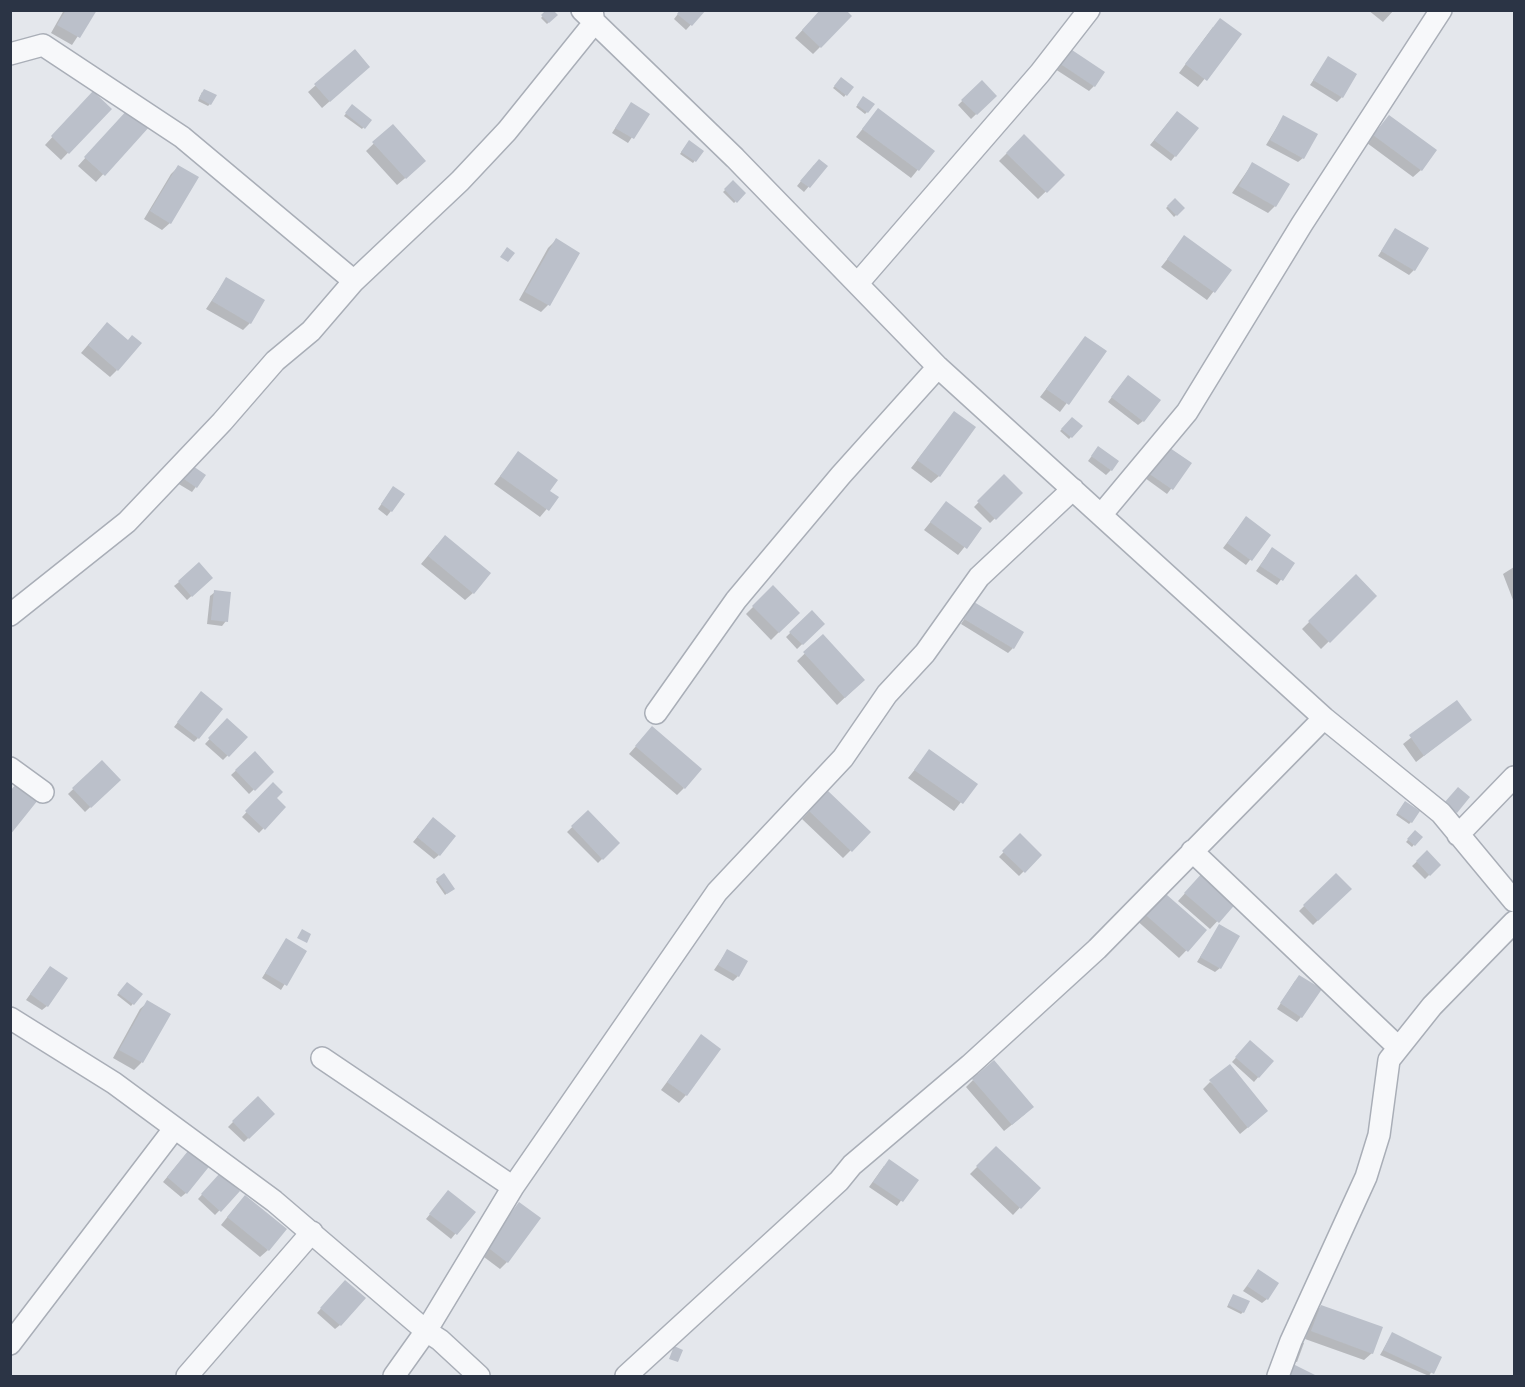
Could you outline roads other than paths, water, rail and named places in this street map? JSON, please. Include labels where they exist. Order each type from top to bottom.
[{"type":"street","points":[[858,284],[1040,73],[1089,10]]},
{"type":"street","points":[[1101,515],[1187,412],[1302,224],[1441,10]]},
{"type":"street","points":[[10,615],[127,522],[222,422],[274,361],[329,312],[354,281],[460,181],[507,131],[589,15],[735,158],[938,367],[1324,718],[1441,813],[1515,900]]},
{"type":"street","points":[[10,54],[43,45],[182,136],[354,281]]},
{"type":"street","points":[[657,713],[736,600],[841,476],[938,367]]},
{"type":"street","points":[[394,1377],[426,1331],[513,1187],[717,892],[843,758],[887,694],[925,652],[979,576],[1073,489]]},
{"type":"street","points":[[626,1377],[839,1181],[852,1165],[970,1065],[1097,949],[1324,718]]},
{"type":"street","points":[[10,768],[43,792]]},
{"type":"street","points":[[1458,835],[1515,777]]},
{"type":"street","points":[[1192,851],[1398,1047]]},
{"type":"street","points":[[1278,1377],[1291,1341],[1366,1177],[1379,1135],[1389,1060],[1432,1006],[1515,922]]},
{"type":"street","points":[[10,1018],[114,1083],[274,1201],[426,1331],[440,1340],[479,1377]]},
{"type":"street","points":[[322,1058],[513,1187]]},
{"type":"street","points":[[10,1344],[174,1129]]},
{"type":"street","points":[[188,1377],[312,1232]]}]
